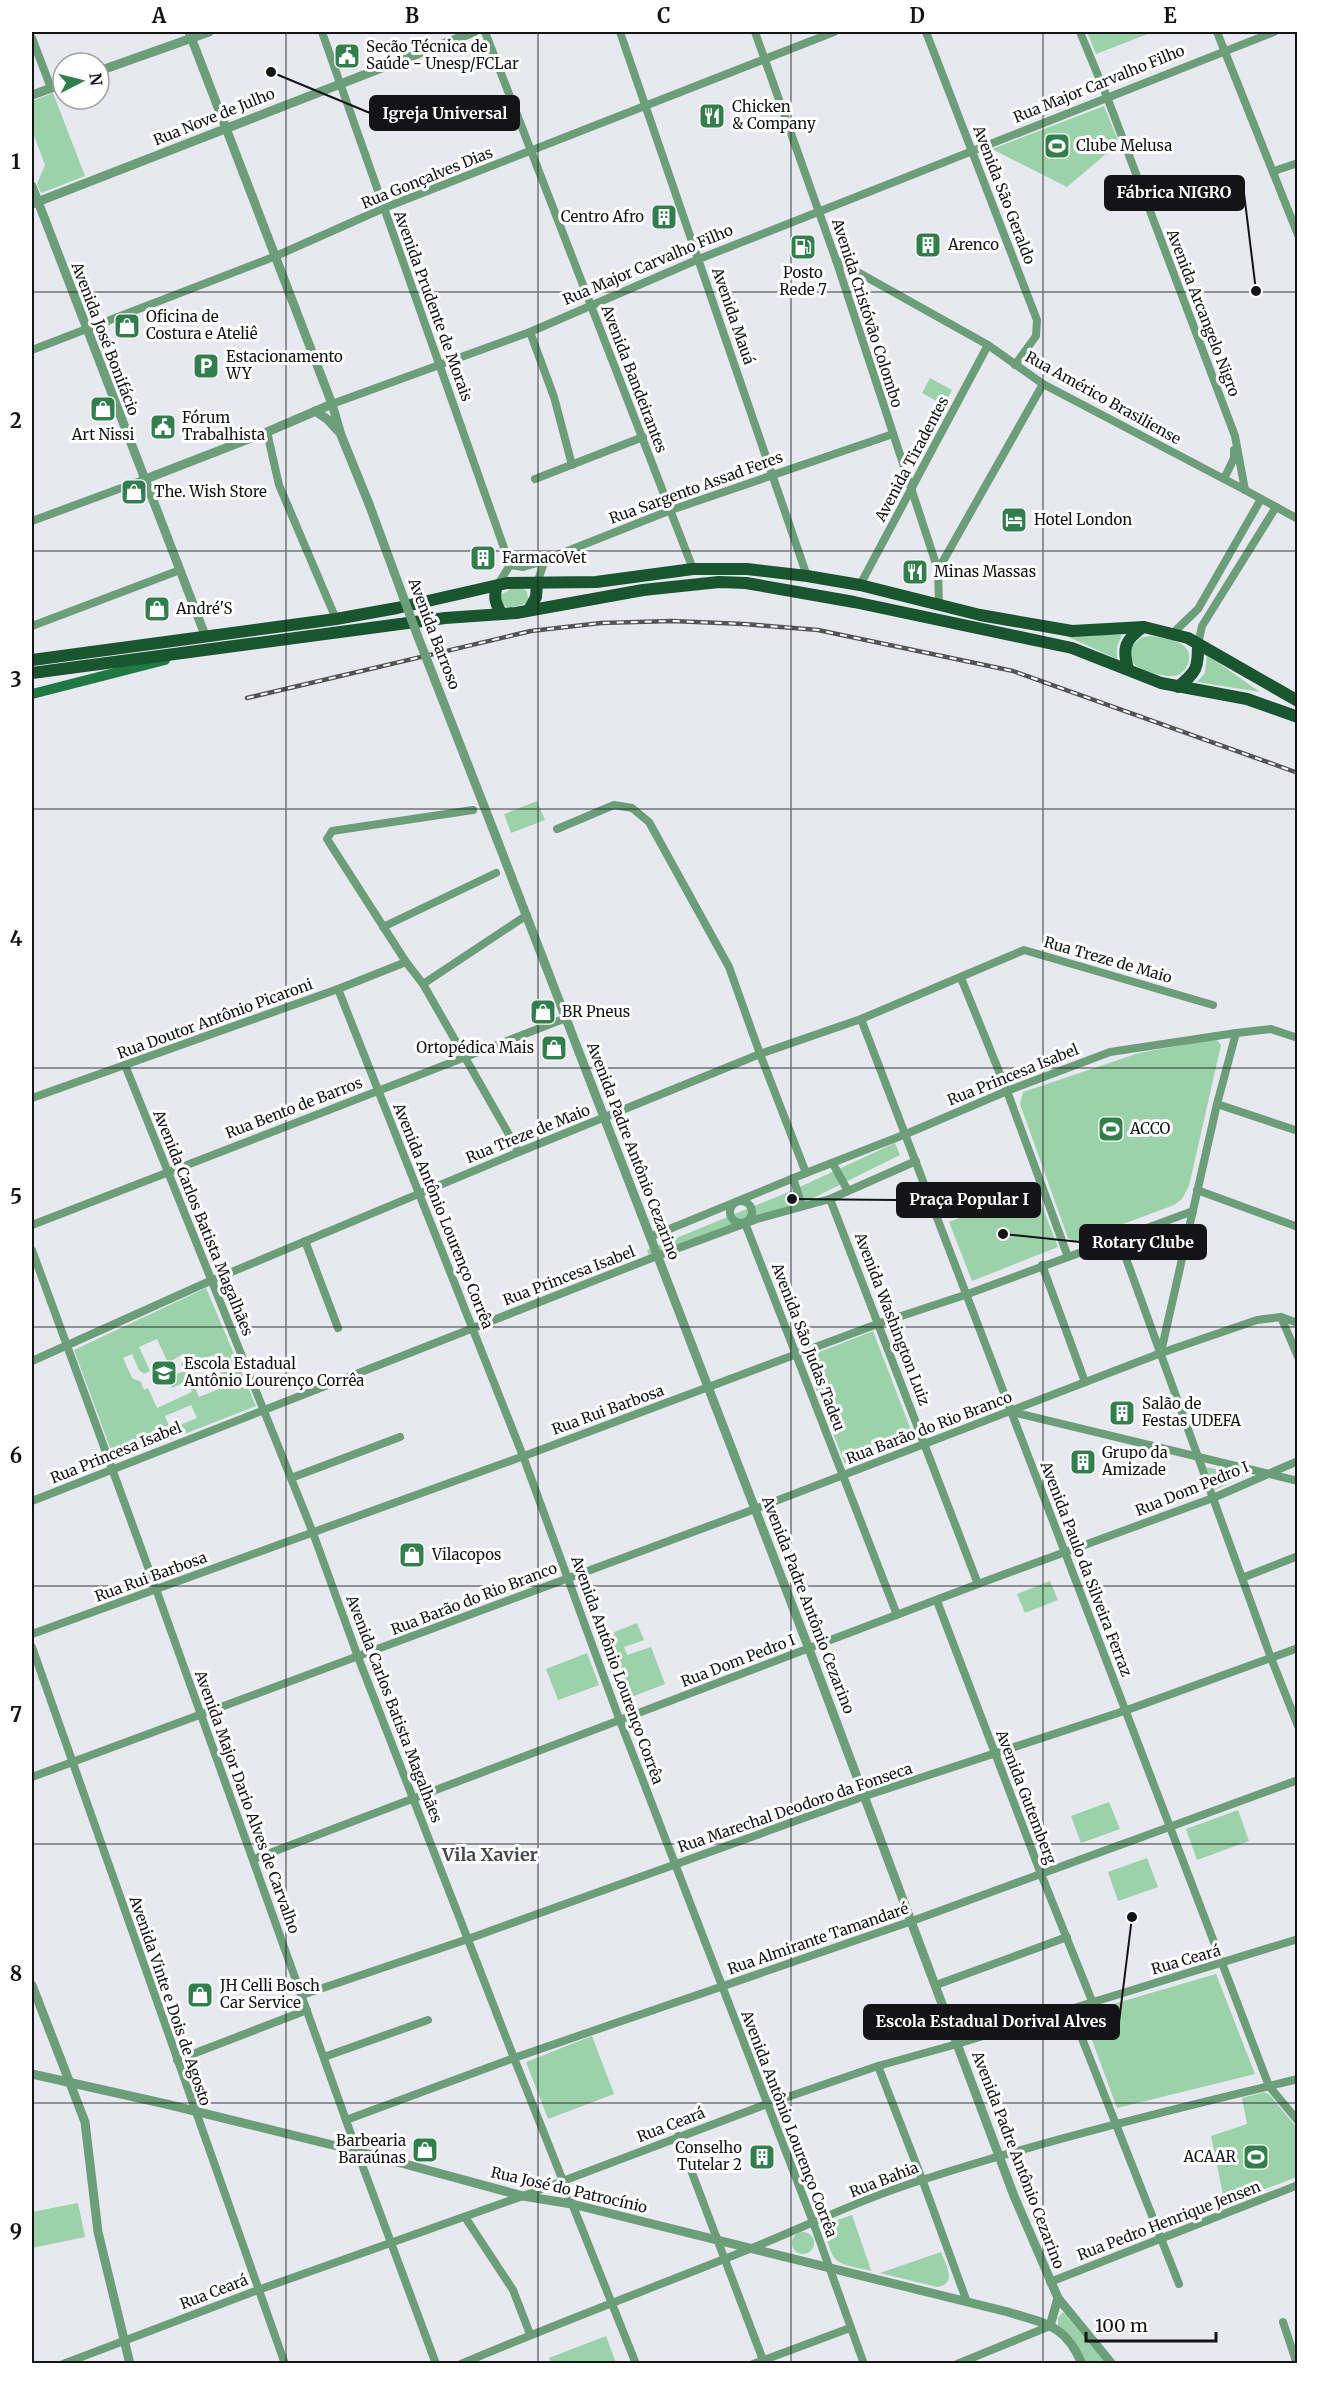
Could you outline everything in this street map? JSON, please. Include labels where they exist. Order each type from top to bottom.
[{"type":"main road","points":[[32,660],[336,619],[517,582],[596,582],[693,569],[747,569],[860,585],[939,606],[1072,630],[1144,627],[1173,633],[1198,644],[1298,701]]},
{"type":"main road","points":[[32,673],[445,618],[502,614],[646,590],[719,582],[746,583],[854,602],[927,619],[1037,639],[1072,648],[1161,683],[1246,699],[1298,717]]},
{"type":"main road","points":[[529,610],[536,597],[537,583]]},
{"type":"main road","points":[[497,586],[495,597],[502,614]]},
{"type":"main road","points":[[1128,669],[1124,654],[1126,645],[1132,635],[1144,627]]},
{"type":"main road","points":[[1178,687],[1194,674],[1198,662],[1198,644]]},
{"type":"main road","points":[[32,694],[189,653]]},
{"type":"street","points":[[111,66],[190,35],[209,32]]},
{"type":"street","name":"Avenida Prudente de Morais","points":[[322,32],[510,565]]},
{"type":"street","name":"Rua Nove de Julho","points":[[35,203],[474,32]]},
{"type":"street","name":"Avenida Bandeirantes","points":[[485,32],[693,569]]},
{"type":"street","name":"Avenida Mauá","points":[[620,32],[807,576]]},
{"type":"street","name":"Avenida Cristóvão Colombo","points":[[755,32],[836,260],[938,570],[939,606]]},
{"type":"street","name":"Rua Gonçalves Dias","points":[[32,350],[276,256],[384,208],[834,32]]},
{"type":"street","name":"Avenida São Geraldo","points":[[926,32],[1037,320],[1036,336],[1015,365]]},
{"type":"street","name":"Avenida Arcangelo Nigro","points":[[1080,32],[1107,97],[1234,436],[1245,490]]},
{"type":"street","points":[[1217,32],[1298,235]]},
{"type":"street","name":"Rua Major Carvalho Filho","points":[[32,521],[267,432],[332,404],[530,332],[699,259],[1274,32]]},
{"type":"street","name":"Avenida Barroso","points":[[190,35],[498,842]]},
{"type":"street","points":[[32,38],[51,88],[32,95]]},
{"type":"street","points":[[1274,171],[1298,163]]},
{"type":"street","name":"Avenida José Bonifácio","points":[[32,186],[35,203],[205,636]]},
{"type":"street","name":"Rua Américo Brasiliense","points":[[836,260],[988,345],[1043,384],[1298,519]]},
{"type":"street","points":[[530,332],[554,397],[572,465]]},
{"type":"street","name":"Avenida Tiradentes","points":[[860,585],[988,345]]},
{"type":"street","points":[[938,570],[1043,384]]},
{"type":"street","name":"Avenida Barroso","points":[[315,411],[327,419],[341,435]]},
{"type":"street","points":[[267,432],[279,484],[336,619]]},
{"type":"street","name":"Rua Sargento Assad Feres","points":[[510,565],[522,567],[545,560],[773,473],[893,434]]},
{"type":"street","name":"Avenida Arcangelo Nigro","points":[[1224,479],[1234,458],[1234,436]]},
{"type":"street","points":[[535,479],[643,438]]},
{"type":"street","points":[[1173,633],[1198,609],[1261,499]]},
{"type":"street","points":[[1198,644],[1202,626],[1276,507]]},
{"type":"street","points":[[537,583],[545,560]]},
{"type":"street","points":[[1225,562],[1236,569]]},
{"type":"street","points":[[497,586],[510,565]]},
{"type":"street","points":[[32,626],[180,570]]},
{"type":"street","points":[[557,829],[614,805],[632,808],[649,822],[729,967],[759,1054],[806,1173]]},
{"type":"street","points":[[473,810],[332,831],[327,838],[406,962],[423,984],[519,1152]]},
{"type":"street","name":"Avenida Padre Antônio Cezarino","points":[[498,842],[809,1649],[999,2157],[1058,2298],[1112,2364]]},
{"type":"street","points":[[383,927],[496,873]]},
{"type":"street","points":[[423,984],[527,915]]},
{"type":"street","name":"Rua Treze de Maio","points":[[32,1361],[210,1281],[419,1193],[759,1054],[861,1019],[1024,950],[1213,1005]]},
{"type":"street","name":"Rua Doutor Antônio Picaroni","points":[[32,1098],[338,989],[406,962]]},
{"type":"street","points":[[961,978],[1007,1091],[1068,1257]]},
{"type":"street","name":"Avenida Antônio Lourenço Corrêa","points":[[338,989],[523,1456],[620,1721],[813,2222],[864,2364]]},
{"type":"street","name":"Rua Bento de Barros","points":[[32,1225],[166,1171],[566,1018]]},
{"type":"street","name":"Avenida Paulo da Silveira Ferraz","points":[[861,1019],[1126,1710],[1168,1827],[1269,2086],[1298,2121]]},
{"type":"street","name":"Rua Princesa Isabel","points":[[650,1237],[1007,1091],[1110,1052],[1271,1029],[1298,1038]]},
{"type":"street","points":[[1161,1353],[1217,1104],[1236,1033]]},
{"type":"street","name":"Avenida Carlos Batista Magalhães","points":[[125,1065],[313,1533],[358,1657],[636,2364]]},
{"type":"street","points":[[1217,1104],[1298,1131]]},
{"type":"street","name":"Rua Princesa Isabel","points":[[32,1501],[263,1408],[657,1256],[745,1223],[830,1199],[916,1161]]},
{"type":"street","points":[[833,1164],[848,1191]]},
{"type":"street","points":[[793,1178],[802,1206]]},
{"type":"street","points":[[1197,1190],[1298,1227]]},
{"type":"street","name":"Avenida Washington Luiz","points":[[830,1199],[880,1323],[978,1584]]},
{"type":"street","points":[[737,1201],[745,1202],[750,1207],[750,1219],[745,1223],[733,1220],[730,1214],[737,1201]]},
{"type":"street","name":"Rua Rui Barbosa","points":[[32,1634],[523,1456],[880,1323],[965,1295],[1193,1211]]},
{"type":"street","name":"Avenida São Judas Tadeu","points":[[745,1223],[897,1615]]},
{"type":"street","points":[[1119,1239],[1270,1658],[1297,1721]]},
{"type":"street","points":[[305,1241],[338,1328]]},
{"type":"street","name":"Avenida Major Dario Alves de Carvalho","points":[[32,1250],[436,2364]]},
{"type":"street","points":[[1042,1265],[1085,1382]]},
{"type":"street","points":[[1281,1317],[1298,1357]]},
{"type":"street","name":"Rua Barão do Rio Branco","points":[[32,1777],[755,1509],[1161,1353],[1257,1320],[1281,1317],[1298,1323]]},
{"type":"street","points":[[1011,1412],[1298,1481]]},
{"type":"street","points":[[291,1478],[400,1437]]},
{"type":"street","name":"Rua Dom Pedro I","points":[[254,1859],[978,1584],[1213,1498],[1298,1461]]},
{"type":"street","points":[[1242,1578],[1298,1556]]},
{"type":"street","name":"Avenida Gutemberg","points":[[937,1600],[1092,2001]]},
{"type":"street","name":"Avenida Vinte e Dois de Agosto","points":[[32,1647],[71,1763],[285,2364]]},
{"type":"street","name":"Rua Marechal Deodoro da Fonseca","points":[[302,1995],[468,1939],[865,1796],[1126,1710],[1298,1648]]},
{"type":"street","name":"Rua Almirante Tamandaré","points":[[346,2120],[514,2058],[912,1921],[1298,1780]]},
{"type":"street","points":[[936,1985],[1067,1937]]},
{"type":"street","name":"Rua Ceará","points":[[63,2364],[258,2289],[563,2182],[678,2136],[767,2104],[878,2066],[957,2044],[1298,1939]]},
{"type":"street","points":[[32,1985],[85,2122],[98,2232],[130,2364]]},
{"type":"street","points":[[1070,2008],[1179,2284]]},
{"type":"street","points":[[177,2060],[307,2010]]},
{"type":"street","points":[[324,2057],[428,2020]]},
{"type":"street","points":[[878,2066],[967,2302]]},
{"type":"street","name":"Rua José do Patrocínio","points":[[32,2074],[195,2111],[524,2196],[572,2205],[967,2302],[1050,2326],[1070,2340],[1082,2364]]},
{"type":"street","name":"Rua Bahia","points":[[460,2364],[530,2334],[750,2249],[922,2179],[1116,2124],[1298,2079]]},
{"type":"street","points":[[678,2136],[763,2360]]},
{"type":"street","name":"Rua Pedro Henrique Jensen","points":[[1050,2282],[1298,2185]]},
{"type":"street","points":[[465,2217],[513,2290],[530,2334]]},
{"type":"street","points":[[957,2364],[1050,2326],[1058,2298]]},
{"type":"street","points":[[1283,2322],[1297,2364]]},
{"type":"street","points":[[753,2364],[850,2328]]},
{"type":"green space","points":[[1087,32],[1153,32],[1096,54]]},
{"type":"green space","points":[[51,94],[51,111],[60,111],[85,176],[41,193],[37,184],[45,165],[32,130],[32,101]]},
{"type":"green space","name":"Clube Melusa","points":[[1104,106],[1119,143],[1067,187],[992,149]]},
{"type":"green space","points":[[930,378],[952,390],[944,405],[922,393]]},
{"type":"green space","points":[[511,589],[527,591],[526,604],[509,608],[502,604],[501,595]]},
{"type":"green space","points":[[1064,635],[1122,635],[1117,646],[1117,659]]},
{"type":"green space","points":[[1151,636],[1182,644],[1186,648],[1189,660],[1182,672],[1174,676],[1161,675],[1135,665],[1131,658],[1131,647],[1142,637]]},
{"type":"green space","points":[[1207,655],[1260,692],[1197,682],[1205,673]]},
{"type":"green space","points":[[537,801],[545,820],[511,833],[504,814]]},
{"type":"green space","points":[[1216,1039],[1221,1045],[1189,1186],[1182,1199],[1174,1205],[1075,1242],[1068,1238],[1020,1104],[1023,1092],[1139,1053]]},
{"type":"green space","points":[[895,1143],[900,1155],[797,1206],[650,1259],[647,1250],[791,1191]]},
{"type":"green space","points":[[1035,1188],[1058,1247],[972,1281],[949,1222]]},
{"type":"green space","points":[[206,1288],[256,1406],[115,1461],[74,1350]],"holes":[[[157,1339],[168,1363],[183,1354],[187,1359],[181,1364],[184,1371],[168,1378],[172,1388],[187,1381],[192,1392],[157,1408],[148,1388],[144,1390],[141,1382],[132,1378],[123,1358],[132,1354],[139,1370],[144,1374],[150,1371],[139,1347]],[[213,1355],[226,1386],[199,1397],[186,1367]],[[191,1405],[197,1418],[170,1429],[165,1416]]]},
{"type":"green space","points":[[873,1331],[914,1438],[845,1464],[804,1358]]},
{"type":"green space","points":[[1206,1467],[1245,1475],[1215,1490]]},
{"type":"green space","points":[[1050,1581],[1058,1600],[1025,1613],[1017,1594]]},
{"type":"green space","points":[[637,1623],[644,1640],[624,1647],[627,1655],[651,1647],[665,1684],[621,1701],[598,1641]]},
{"type":"green space","points":[[587,1653],[599,1685],[558,1700],[546,1669]]},
{"type":"green space","points":[[1109,1802],[1120,1829],[1081,1843],[1071,1816]]},
{"type":"green space","points":[[1238,1810],[1249,1841],[1197,1860],[1186,1829]]},
{"type":"green space","points":[[1147,1858],[1158,1887],[1118,1901],[1108,1872]]},
{"type":"green space","points":[[1216,1974],[1255,2074],[1117,2108],[1082,2013]]},
{"type":"green space","points":[[592,2036],[614,2094],[548,2119],[526,2062]]},
{"type":"green space","name":"ACAAR","points":[[1264,2092],[1270,2095],[1297,2128],[1297,2177],[1225,2204],[1211,2136],[1247,2124],[1242,2098]]},
{"type":"green space","points":[[78,2203],[85,2237],[32,2248],[32,2212]]},
{"type":"green space","points":[[852,2215],[871,2271],[839,2262],[830,2248],[827,2228],[830,2224]]},
{"type":"green space","points":[[803,2232],[811,2235],[814,2243],[811,2251],[803,2254],[795,2251],[792,2243],[795,2235]]},
{"type":"green space","points":[[941,2252],[949,2273],[947,2282],[943,2285],[937,2287],[880,2273]]},
{"type":"green space","points":[[1063,2312],[1106,2363],[1085,2363],[1073,2339],[1058,2326],[1058,2318]]},
{"type":"green space","points":[[606,2336],[616,2363],[551,2363],[549,2358]]},
{"type":"railway","points":[[247,698],[531,631],[601,623],[672,621],[744,624],[818,630],[1013,671],[1298,773]]},
{"type":"place","name":"Seção Técnica de Saúde - Unesp/FCLar","points":[[347,56]]},
{"type":"place","name":"Igreja Universal","points":[[271,72]]},
{"type":"place","name":"Chicken & Company","points":[[712,116]]},
{"type":"place","name":"Clube Melusa","points":[[1057,146]]},
{"type":"place","name":"Centro Afro","points":[[664,217]]},
{"type":"place","name":"Arenco","points":[[928,245]]},
{"type":"place","name":"Posto Rede 7","points":[[803,247]]},
{"type":"place","name":"Fábrica NIGRO","points":[[1256,291]]},
{"type":"place","name":"Oficina de Costura e Ateliê","points":[[127,326]]},
{"type":"place","name":"Estacionamento WY","points":[[206,366]]},
{"type":"place","name":"Art Nissi","points":[[103,409]]},
{"type":"place","name":"Fórum Trabalhista","points":[[163,427]]},
{"type":"place","name":"The. Wish Store","points":[[134,492]]},
{"type":"place","name":"Hotel London","points":[[1014,520]]},
{"type":"place","name":"FarmacoVet","points":[[483,558]]},
{"type":"place","name":"Minas Massas","points":[[915,572]]},
{"type":"place","name":"André'S","points":[[157,609]]},
{"type":"place","name":"BR Pneus","points":[[543,1012]]},
{"type":"place","name":"Ortopédica Mais","points":[[554,1048]]},
{"type":"place","name":"ACCO","points":[[1111,1129]]},
{"type":"place","name":"Praça Popular I","points":[[792,1199]]},
{"type":"place","name":"Rotary Clube","points":[[1003,1234]]},
{"type":"place","name":"Escola Estadual Antônio Lourenço Corrêa","points":[[164,1373]]},
{"type":"place","name":"Salão de Festas UDEFA","points":[[1122,1413]]},
{"type":"place","name":"Grupo da Amizade","points":[[1083,1462]]},
{"type":"place","name":"Vilacopos","points":[[412,1555]]},
{"type":"place","name":"Escola Estadual Dorival Alves","points":[[1132,1917]]},
{"type":"place","name":"JH Celli Bosch Car Service","points":[[200,1995]]},
{"type":"place","name":"Barbearia Baraúnas","points":[[425,2150]]},
{"type":"place","name":"Conselho Tutelar 2","points":[[762,2157]]},
{"type":"place","name":"ACAAR","points":[[1256,2157]]},
{"type":"district","name":"Vila Xavier","points":[[490,1855]]}]
